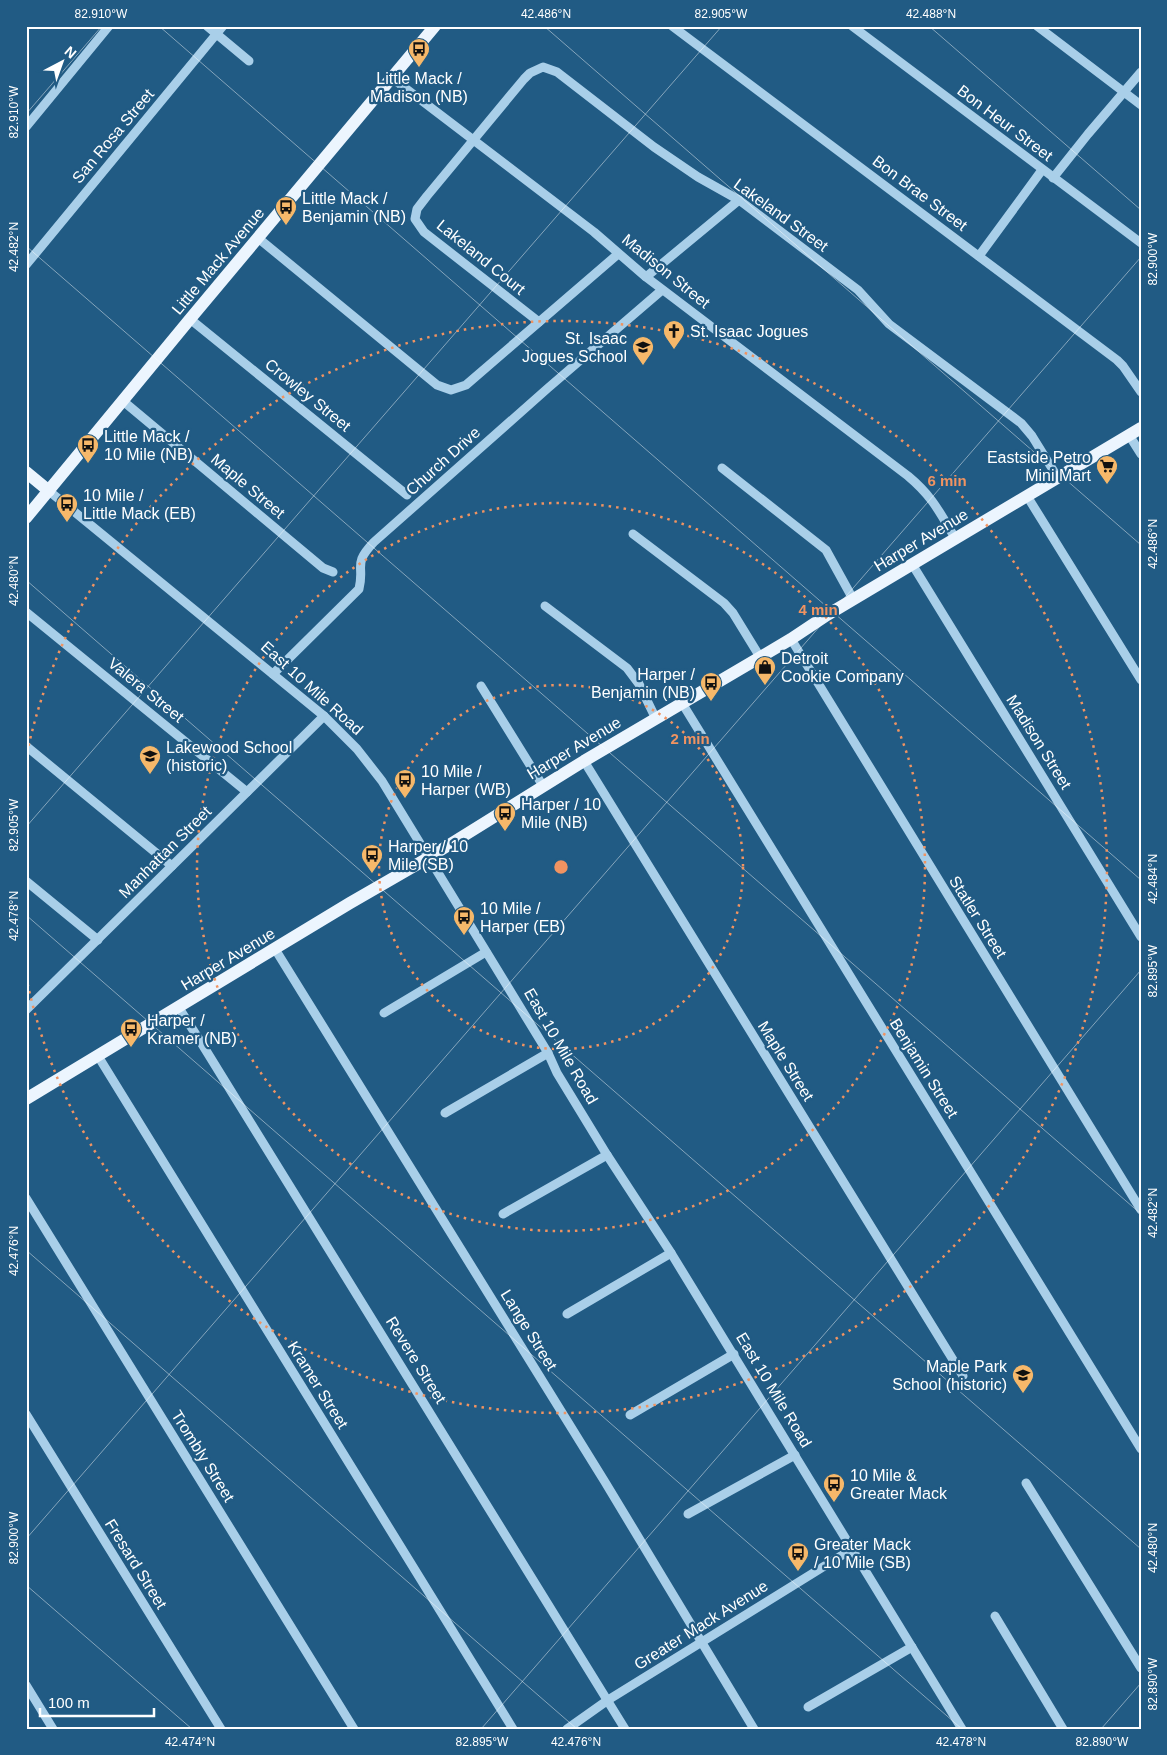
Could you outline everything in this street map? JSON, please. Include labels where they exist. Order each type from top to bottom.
[{"type":"main road","name":"Little Mack Avenue","points":[[26,518],[435,26]]},
{"type":"main road","name":"Harper Avenue","points":[[26,1099],[428,858],[584,761],[791,639],[954,538],[1141,428]]},
{"type":"main road","name":"East 10 Mile Road","points":[[26,472],[49,491]]},
{"type":"street","points":[[26,127],[109,26]]},
{"type":"street","points":[[207,26],[249,61]]},
{"type":"street","name":"San Rosa Street","points":[[26,265],[223,26]]},
{"type":"street","name":"Bon Brae Street","points":[[672,26],[1117,360],[1141,392]]},
{"type":"street","name":"Bon Heur Street","points":[[852,26],[1141,243]]},
{"type":"street","points":[[1037,26],[1141,105]]},
{"type":"street","name":"Lakeland Street","points":[[472,140],[530,73],[543,67],[557,72],[676,162],[739,200],[858,290],[895,328],[1021,423],[1032,436],[1058,478]]},
{"type":"street","points":[[1053,178],[1141,72]]},
{"type":"street","name":"Madison Street","points":[[392,78],[594,232],[662,290],[924,490],[934,503],[954,538]]},
{"type":"street","name":"Lakeland Court","points":[[472,140],[417,209],[415,219],[424,232],[539,322]]},
{"type":"street","points":[[979,256],[1042,170]]},
{"type":"street","points":[[646,277],[739,200]]},
{"type":"street","points":[[258,238],[437,385],[451,390],[466,385],[618,254]]},
{"type":"street","name":"Church Drive","points":[[273,674],[359,589],[361,582],[360,562],[374,542],[662,290]]},
{"type":"street","name":"Crowley Street","points":[[190,319],[407,496]]},
{"type":"street","name":"Maple Street","points":[[123,402],[323,568],[332,572]]},
{"type":"street","points":[[1129,435],[1141,454]]},
{"type":"street","points":[[722,468],[826,550],[853,599]]},
{"type":"street","name":"East 10 Mile Road","points":[[49,491],[324,716],[382,781],[548,1053],[557,1073],[734,1354],[962,1729]]},
{"type":"street","points":[[1027,496],[1141,680]]},
{"type":"street","points":[[633,534],[724,603],[733,613],[760,657]]},
{"type":"street","name":"Madison Street","points":[[912,564],[1141,936]]},
{"type":"street","points":[[545,606],[627,668],[639,684],[656,719]]},
{"type":"street","name":"Valera Street","points":[[26,612],[247,792]]},
{"type":"street","name":"Statler Street","points":[[791,639],[1141,1210]]},
{"type":"street","points":[[481,686],[543,786]]},
{"type":"street","name":"Benjamin Street","points":[[682,703],[1141,1449]]},
{"type":"street","name":"Manhattan Street","points":[[26,1010],[324,716]]},
{"type":"street","points":[[26,746],[172,866]]},
{"type":"street","name":"Maple Street","points":[[584,761],[963,1376]]},
{"type":"street","points":[[26,881],[98,940]]},
{"type":"street","name":"Lange Street","points":[[275,949],[703,1642],[754,1729]]},
{"type":"street","points":[[384,1013],[486,952]]},
{"type":"street","name":"Revere Street","points":[[179,1008],[625,1729]]},
{"type":"street","points":[[445,1113],[548,1053]]},
{"type":"street","name":"Kramer Street","points":[[98,1056],[513,1729]]},
{"type":"street","points":[[503,1214],[607,1154]]},
{"type":"street","name":"Trombly Street","points":[[26,1198],[354,1729]]},
{"type":"street","points":[[567,1314],[671,1253]]},
{"type":"street","points":[[630,1415],[734,1354]]},
{"type":"street","name":"Fresard Street","points":[[26,1414],[221,1729]]},
{"type":"street","points":[[688,1514],[795,1455]]},
{"type":"street","points":[[1026,1483],[1141,1668]]},
{"type":"street","name":"Greater Mack Avenue","points":[[567,1729],[608,1700],[852,1549]]},
{"type":"street","points":[[995,1616],[1063,1729]]},
{"type":"street","points":[[808,1707],[912,1647]]},
{"type":"street","points":[[26,1685],[53,1729]]},
{"type":"place","name":"Little Mack / Madison (NB)","points":[[419,68]]},
{"type":"place","name":"Little Mack / Benjamin (NB)","points":[[286,226]]},
{"type":"place","name":"St. Isaac Jogues","points":[[674,350]]},
{"type":"place","name":"St. Isaac Jogues School","points":[[643,366]]},
{"type":"place","name":"Little Mack / 10 Mile (NB)","points":[[88,464]]},
{"type":"place","name":"Eastside Petro Mini Mart","points":[[1107,485]]},
{"type":"place","name":"10 Mile / Little Mack (EB)","points":[[67,523]]},
{"type":"place","name":"Detroit Cookie Company","points":[[765,686]]},
{"type":"place","name":"Harper / Benjamin (NB)","points":[[711,702]]},
{"type":"place","name":"Lakewood School (historic)","points":[[150,775]]},
{"type":"place","name":"10 Mile / Harper (WB)","points":[[405,799]]},
{"type":"place","name":"Harper / 10 Mile (NB)","points":[[505,832]]},
{"type":"place","name":"Harper / 10 Mile (SB)","points":[[372,874]]},
{"type":"place","name":"10 Mile / Harper (EB)","points":[[464,936]]},
{"type":"place","name":"Harper / Kramer (NB)","points":[[131,1048]]},
{"type":"place","name":"Maple Park School (historic)","points":[[1023,1394]]},
{"type":"place","name":"10 Mile & Greater Mack","points":[[834,1503]]},
{"type":"place","name":"Greater Mack / 10 Mile (SB)","points":[[798,1572]]}]
